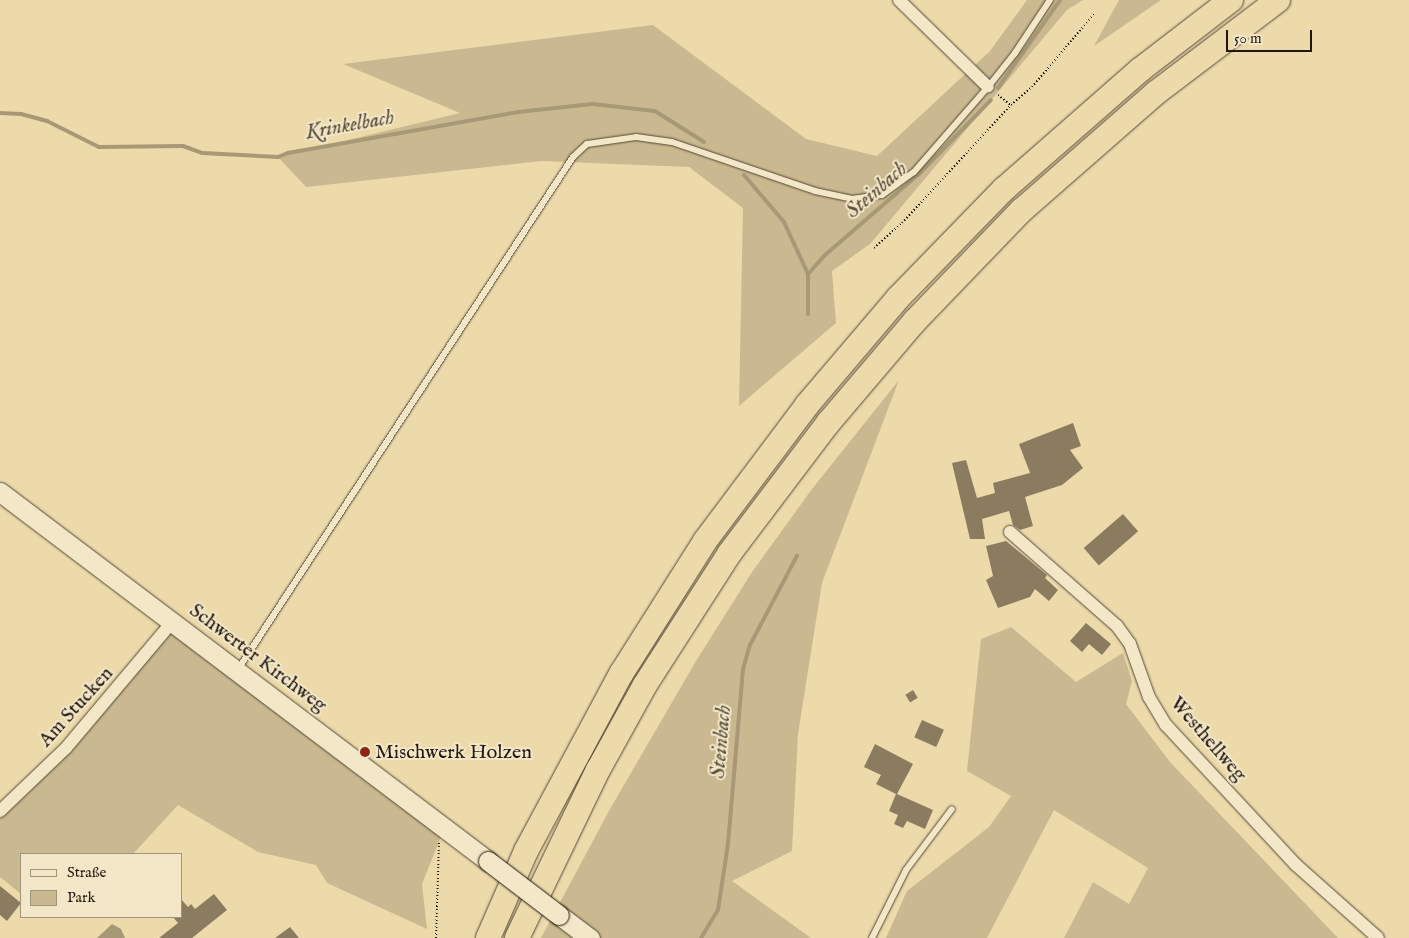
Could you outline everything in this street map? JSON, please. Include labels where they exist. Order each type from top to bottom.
[{"type":"highway","points":[[488,938],[526,851],[621,674],[705,542],[807,405],[898,298],[1004,189],[1140,70],[1231,0]]},
{"type":"highway","points":[[517,938],[593,778],[645,685],[729,554],[829,422],[922,313],[1022,210],[1156,92],[1278,0]]},
{"type":"main road","name":"Schwerter Kirchweg","points":[[0,492],[590,938]]},
{"type":"street","points":[[899,0],[988,87]]},
{"type":"street","name":"Westhellweg","points":[[1010,532],[1116,626],[1130,644],[1149,697],[1166,725],[1295,864],[1378,938]]},
{"type":"street","name":"Am Stucken","points":[[0,810],[66,748],[172,622]]},
{"type":"lane","points":[[237,672],[573,157],[587,144],[636,137],[672,142],[815,191],[867,199],[896,187],[914,172],[1015,53],[1050,0]]},
{"type":"lane","points":[[872,938],[906,870],[952,809]]},
{"type":"path","points":[[874,248],[986,136],[1011,105],[1032,87],[1094,14]]},
{"type":"path","points":[[988,87],[1011,105]]},
{"type":"path","points":[[436,938],[437,850],[444,829]]},
{"type":"green space","points":[[1027,0],[1083,0],[1067,10],[870,244],[832,271],[836,323],[739,406],[743,208],[689,167],[541,161],[306,187],[278,157],[460,113],[343,64],[653,25],[806,139],[877,156],[990,51]]},
{"type":"green space","points":[[1119,0],[1161,0],[1094,46]]},
{"type":"green space","points":[[899,380],[822,583],[798,734],[792,851],[732,881],[811,938],[541,938],[610,809],[696,661],[752,572],[812,489]]},
{"type":"green space","points":[[172,622],[444,829],[422,884],[427,929],[327,883],[316,865],[258,852],[178,805],[134,853],[20,853],[20,893],[0,877],[0,811],[29,785]]},
{"type":"green space","points":[[1011,627],[1076,682],[1123,653],[1132,681],[1126,704],[1170,762],[1338,938],[1064,938],[1093,882],[1129,904],[1148,868],[1054,810],[987,938],[886,938],[907,891],[989,827],[1011,796],[967,771],[981,639]]},
{"type":"shaded area","points":[[112,924],[121,929],[125,938],[97,938]]},
{"type":"building","points":[[1073,423],[1081,446],[1070,450],[1083,468],[1062,485],[1025,497],[1033,526],[1020,530],[1013,525],[1009,511],[982,519],[985,539],[970,539],[952,463],[966,460],[977,498],[995,493],[993,483],[1030,473],[1019,444]]},
{"type":"building","points":[[1123,514],[1138,531],[1099,565],[1084,548]]},
{"type":"building","points":[[1006,541],[1047,575],[1045,578],[1058,590],[1049,601],[1035,589],[1030,597],[998,608],[986,580],[993,576],[986,546]]},
{"type":"building","points":[[1086,623],[1111,644],[1102,655],[1089,644],[1082,652],[1070,641]]},
{"type":"building","points":[[913,690],[918,698],[910,702],[905,695]]},
{"type":"building","points":[[922,720],[944,730],[936,747],[914,737]]},
{"type":"building","points":[[875,744],[913,764],[897,794],[933,810],[925,829],[907,821],[903,828],[894,824],[898,815],[889,811],[896,794],[876,784],[881,775],[864,767]]},
{"type":"building","points":[[0,886],[20,902],[20,904],[7,921],[0,915]]},
{"type":"building","points":[[214,894],[227,910],[192,938],[159,938],[178,923],[174,918],[182,918],[182,900],[188,907],[191,904],[195,909]]},
{"type":"building","points":[[290,927],[299,938],[275,938]]},
{"type":"waterway","name":"Steinbach","points":[[998,88],[1060,0]]},
{"type":"waterway","name":"Steinbach","points":[[808,314],[808,274],[825,255],[919,174],[991,100]]},
{"type":"waterway","name":"Krinkelbach","points":[[0,113],[21,114],[47,121],[99,147],[183,146],[202,153],[278,157],[288,153],[518,112],[593,104],[655,111],[704,142]]},
{"type":"waterway","name":"Krinkelbach","points":[[744,175],[784,222],[808,274]]},
{"type":"waterway","name":"Steinbach","points":[[701,938],[718,910],[728,844],[743,669],[750,645],[797,556]]},
{"type":"place","name":"Mischwerk Holzen","points":[[365,752]]}]
